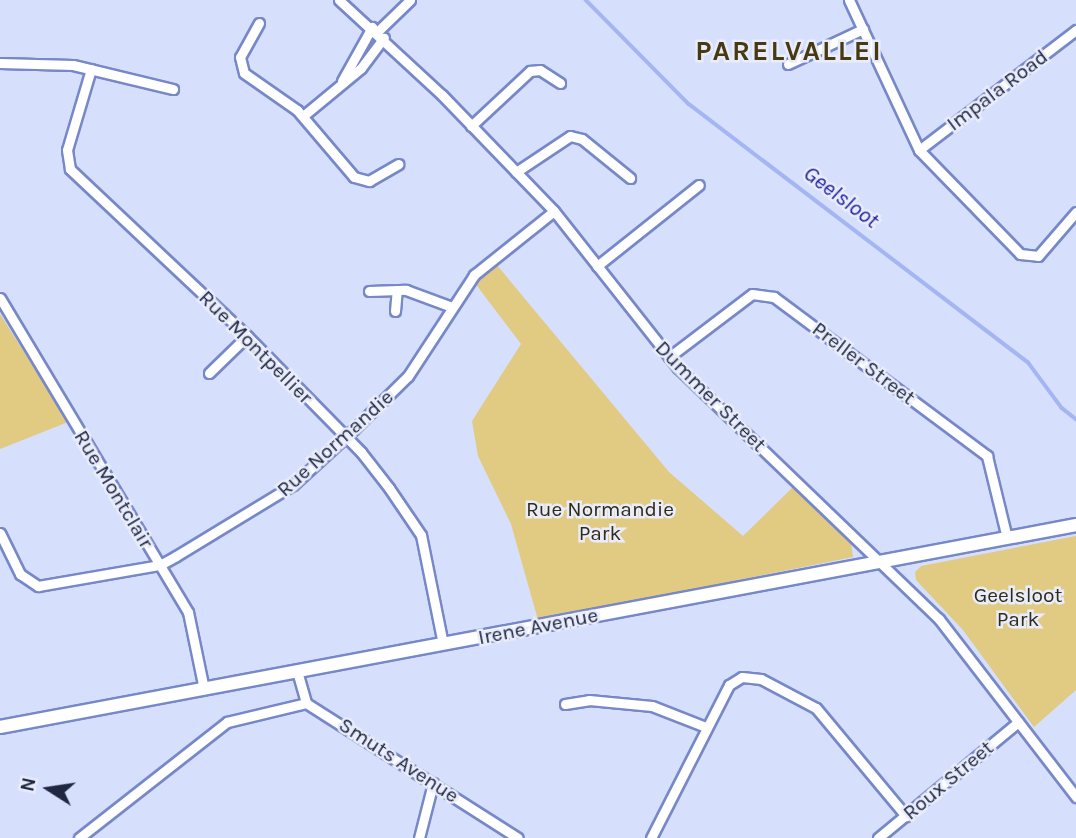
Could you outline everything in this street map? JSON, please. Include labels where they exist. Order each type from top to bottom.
[{"type":"street","name":"Dummer Street","points":[[339,0],[378,32],[554,211],[669,357],[939,618],[1076,797]]},
{"type":"street","points":[[341,83],[378,32],[410,0]]},
{"type":"street","points":[[849,0],[919,150],[1026,258],[1042,253],[1076,212]]},
{"type":"street","points":[[259,23],[240,57],[241,69],[303,116],[359,180],[369,181],[399,164]]},
{"type":"street","points":[[788,64],[863,29]]},
{"type":"street","name":"Impala Road","points":[[919,150],[1076,30]]},
{"type":"street","points":[[303,116],[361,68],[378,32]]},
{"type":"street","points":[[0,63],[91,69],[173,89]]},
{"type":"street","name":"Rue Montpellier","points":[[91,69],[67,150],[71,169],[247,336],[345,436],[389,488],[421,535],[443,644]]},
{"type":"street","points":[[471,125],[530,71],[540,70],[560,83]]},
{"type":"street","points":[[516,172],[570,136],[582,139],[630,178]]},
{"type":"street","points":[[597,266],[699,185]]},
{"type":"street","name":"Rue Normandie","points":[[0,533],[20,574],[38,586],[160,565],[276,496],[345,436],[408,376],[474,275],[554,211]]},
{"type":"street","points":[[369,291],[397,290],[452,307]]},
{"type":"street","points":[[395,312],[397,290]]},
{"type":"street","name":"Preller Street","points":[[669,357],[752,294],[774,297],[987,456],[1007,538]]},
{"type":"street","name":"Rue Montclair","points":[[1,301],[192,622],[204,689]]},
{"type":"street","points":[[209,373],[247,336]]},
{"type":"street","name":"Irene Avenue","points":[[0,727],[1076,525]]},
{"type":"street","points":[[79,838],[234,717],[306,703],[297,671]]},
{"type":"street","points":[[651,838],[706,727],[734,680],[751,677],[775,685],[821,713],[906,816]]},
{"type":"street","points":[[565,704],[589,699],[652,706],[706,727]]},
{"type":"street","name":"Smuts Avenue","points":[[306,703],[518,838]]},
{"type":"street","name":"Roux Street","points":[[878,838],[1018,722]]},
{"type":"street","points":[[419,838],[433,783]]},
{"type":"green space","name":"Rue Normandie Park","points":[[496,264],[669,472],[743,536],[793,487],[851,543],[853,557],[538,620],[511,524],[478,456],[472,421],[521,344],[474,282]]},
{"type":"green space","points":[[0,314],[68,422],[0,449]]},
{"type":"green space","name":"Geelsloot Park","points":[[1076,536],[1076,690],[1034,727],[963,630],[916,580],[915,572],[921,566]]},
{"type":"waterway","name":"Geelsloot","points":[[586,0],[689,104],[1028,362],[1062,408],[1076,419]]},
{"type":"district","name":"PARELVALLEI","points":[[789,51]]}]
